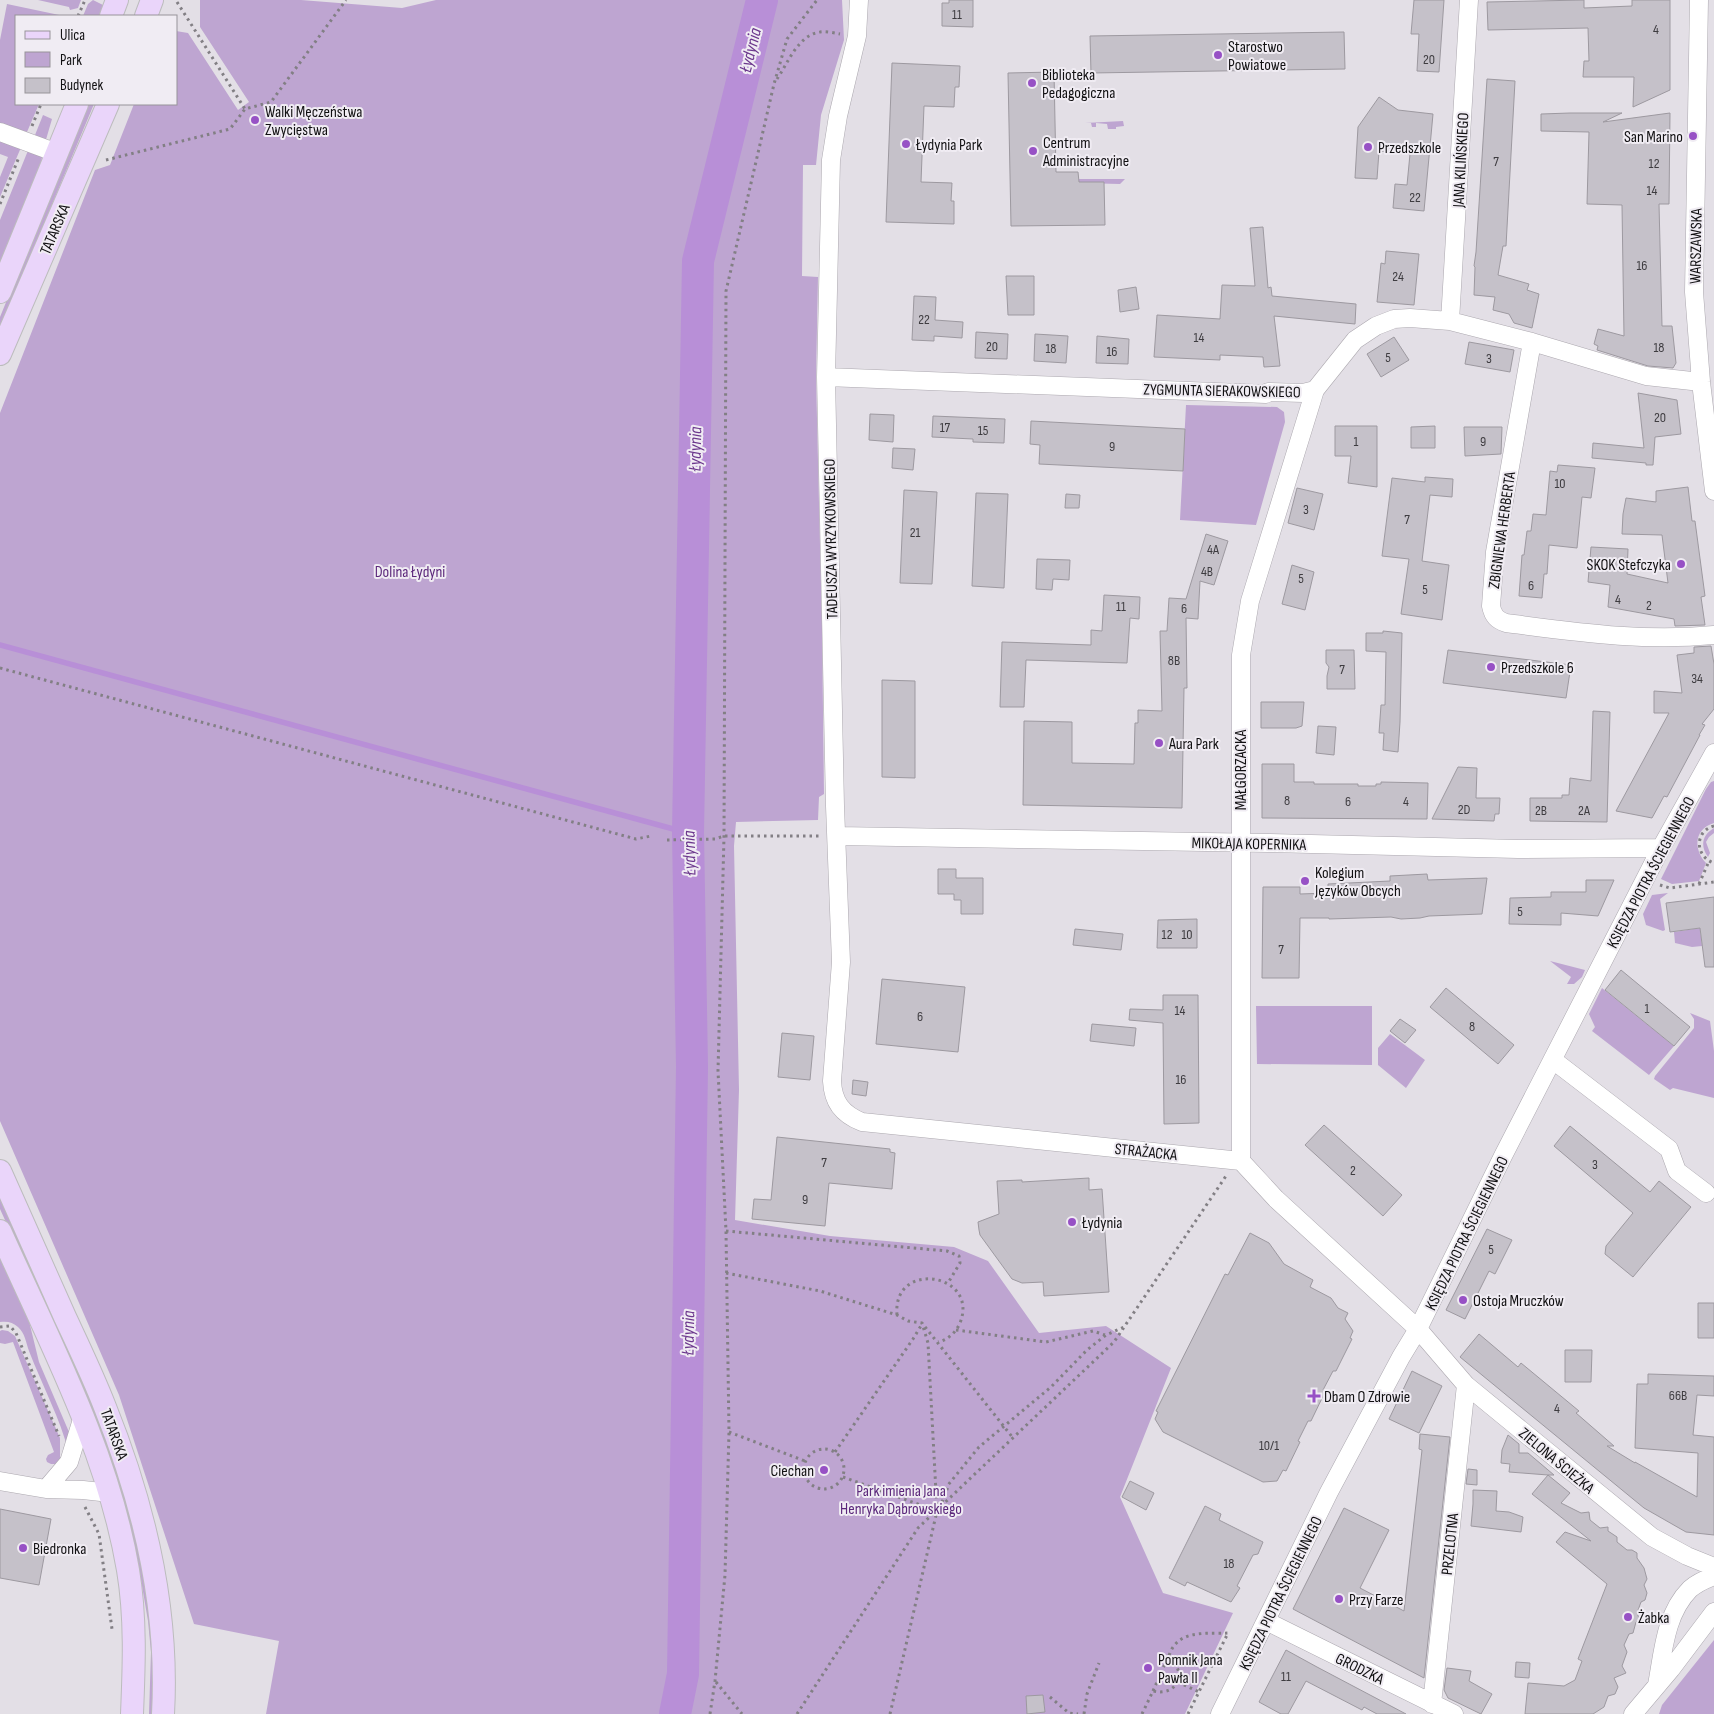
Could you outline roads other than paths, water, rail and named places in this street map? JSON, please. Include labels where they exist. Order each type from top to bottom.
[{"type":"main road","points":[[111,15],[117,0]]},
{"type":"main road","points":[[146,15],[152,0]]},
{"type":"main road","name":"TATARSKA","points":[[0,292],[77,105]]},
{"type":"main road","name":"TATARSKA","points":[[0,354],[108,105]]},
{"type":"main road","name":"TATARSKA","points":[[0,1171],[105,1406],[134,1488],[160,1608],[164,1658],[163,1714]]},
{"type":"main road","name":"TATARSKA","points":[[0,1231],[83,1416],[97,1451],[110,1493],[128,1570],[133,1612],[132,1714]]},
{"type":"street","name":"TADEUSZA WYRZYKOWSKIEGO","points":[[832,1081],[841,962],[826,377],[831,160],[838,116],[857,36],[859,0]]},
{"type":"street","name":"JANA KILIŃSKIEGO","points":[[1450,320],[1470,0]]},
{"type":"street","name":"WARSZAWSKA","points":[[1699,0],[1694,292],[1701,382],[1709,410],[1714,491]]},
{"type":"street","points":[[0,132],[57,152]]},
{"type":"street","name":"ZYGMUNTA SIERAKOWSKIEGO","points":[[826,377],[1266,394],[1268,392],[1303,393],[1315,390],[1355,340],[1376,326],[1394,319],[1450,320],[1575,354],[1646,376],[1701,382]]},
{"type":"street","name":"ZBIGNIEWA HERBERTA","points":[[1532,342],[1495,552],[1491,606],[1493,615],[1506,623],[1612,636],[1658,639],[1711,635]]},
{"type":"street","name":"MAŁGORZACKA","points":[[1241,1161],[1240,655],[1250,601],[1315,390]]},
{"type":"street","name":"KSIĘDZA PIOTRA ŚCIEGIENNEGO","points":[[1220,1714],[1329,1492],[1401,1357],[1418,1330],[1553,1060],[1662,848],[1714,753]]},
{"type":"street","name":"MIKOŁAJA KOPERNIKA","points":[[837,836],[1240,842],[1518,849],[1662,848]]},
{"type":"street","points":[[1553,1060],[1669,1149],[1677,1171],[1706,1193]]},
{"type":"street","name":"STRAŻACKA","points":[[832,1081],[832,1092],[836,1103],[854,1119],[862,1122],[1241,1161]]},
{"type":"street","points":[[1241,1161],[1276,1199],[1418,1330]]},
{"type":"street","name":"ZIELONA ŚCIEŻKA","points":[[1418,1330],[1466,1385],[1652,1537],[1687,1556],[1714,1567]]},
{"type":"street","name":"PRZELOTNA","points":[[1432,1704],[1466,1385]]},
{"type":"street","points":[[46,1489],[69,1462],[83,1416]]},
{"type":"street","points":[[0,1481],[46,1489],[110,1493]]},
{"type":"street","points":[[1657,1685],[1669,1624],[1674,1612],[1696,1584],[1714,1576]]},
{"type":"street","points":[[1633,1714],[1714,1612]]},
{"type":"street","name":"GRODZKA","points":[[1266,1621],[1454,1714]]},
{"type":"waterway","name":"Łydynia","points":[[675,1714],[683,1674],[692,1067],[688,833],[698,261],[762,0]]},
{"type":"waterway","points":[[0,645],[688,833]]},
{"type":"place","name":"Starostwo Powiatowe","points":[[1218,55]]},
{"type":"place","name":"Biblioteka Pedagogiczna","points":[[1032,83]]},
{"type":"place","name":"Walki Męczeństwa Zwycięstwa","points":[[255,120]]},
{"type":"place","name":"San Marino","points":[[1693,136]]},
{"type":"place","name":"Łydynia Park","points":[[906,144]]},
{"type":"place","name":"Przedszkole","points":[[1368,147]]},
{"type":"place","name":"Centrum Administracyjne","points":[[1033,151]]},
{"type":"place","name":"SKOK Stefczyka","points":[[1681,564]]},
{"type":"place","name":"Przedszkole 6","points":[[1491,667]]},
{"type":"place","name":"Aura Park","points":[[1159,743]]},
{"type":"place","name":"Kolegium Języków Obcych","points":[[1305,881]]},
{"type":"place","name":"Łydynia","points":[[1072,1222]]},
{"type":"place","name":"Ostoja Mruczków","points":[[1463,1300]]},
{"type":"place","name":"Dbam O Zdrowie","points":[[1314,1396]]},
{"type":"place","name":"Ciechan","points":[[824,1470]]},
{"type":"place","name":"Biedronka","points":[[23,1548]]},
{"type":"place","name":"Przy Farze","points":[[1339,1599]]},
{"type":"place","name":"Żabka","points":[[1628,1617]]},
{"type":"place","name":"Pomnik Jana Pawła II","points":[[1148,1668]]},
{"type":"park label","name":"Dolina Łydyni","points":[[410,571]]},
{"type":"park label","name":"Park imienia Jana Henryka Dąbrowskiego","points":[[901,1499]]}]
